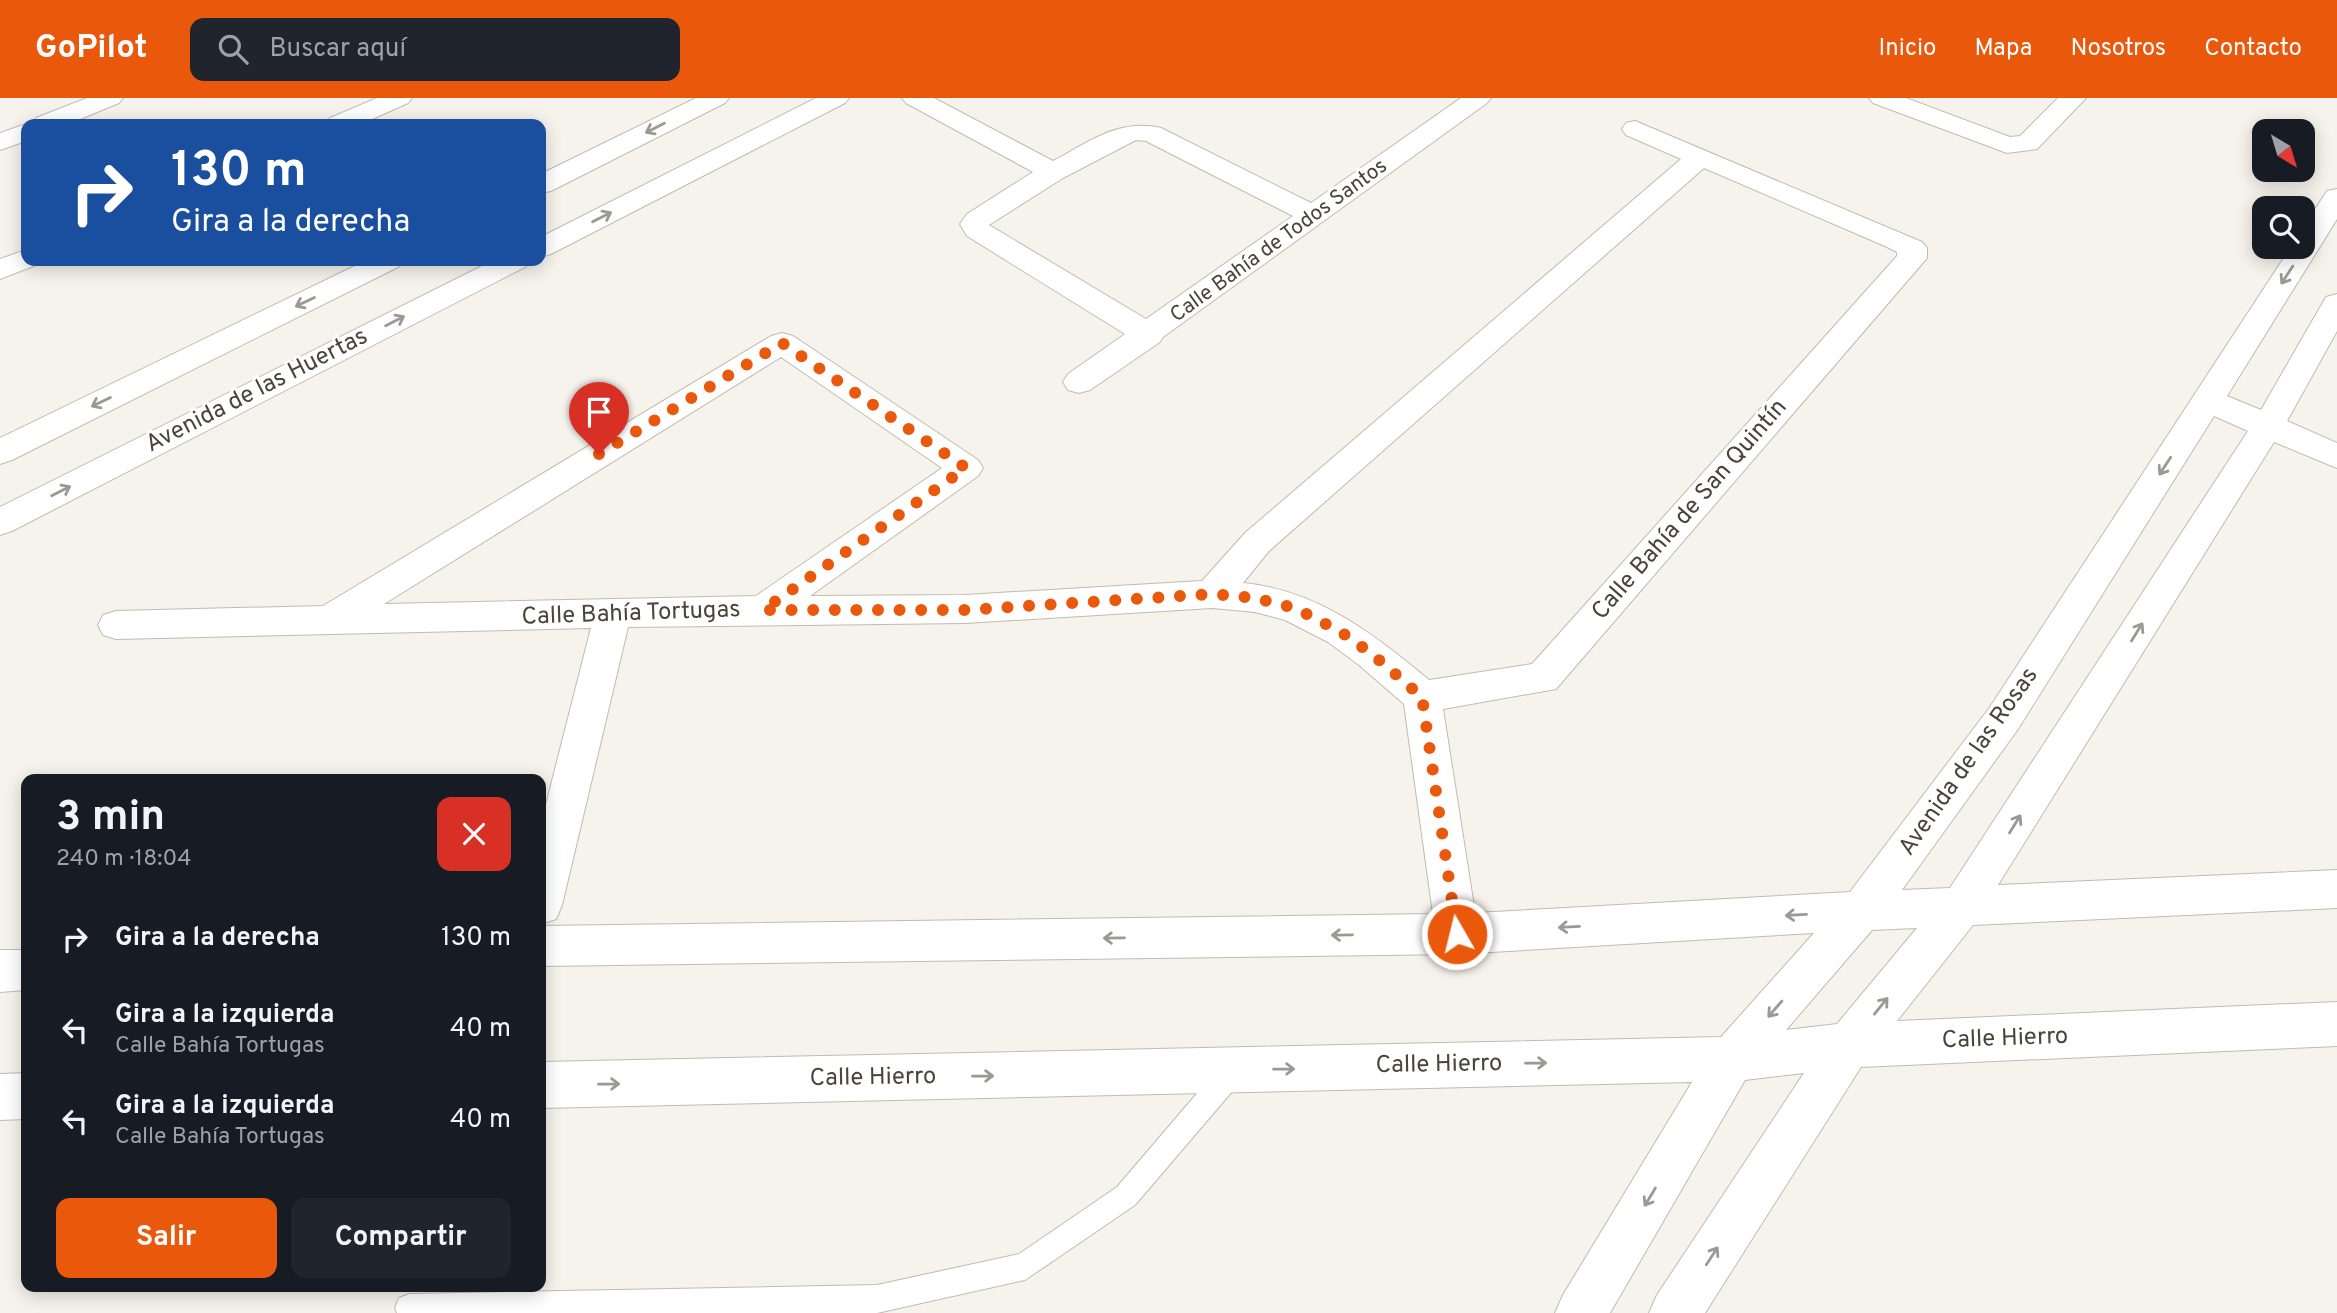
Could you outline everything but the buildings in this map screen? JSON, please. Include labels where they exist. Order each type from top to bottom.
[{"type":"street","points":[[58,119],[110,98]]},
{"type":"street","points":[[382,117],[399,98]]},
{"type":"street","points":[[546,183],[716,98]]},
{"type":"street","points":[[546,245],[836,98]]},
{"type":"street","points":[[915,98],[1053,172]]},
{"type":"street","name":"Calle Bahía de Todos Santos","points":[[1079,382],[1149,335],[1478,98]]},
{"type":"street","points":[[1882,98],[2007,145],[2028,143],[2073,98]]},
{"type":"street","points":[[1635,129],[1704,160]]},
{"type":"street","points":[[1149,335],[977,230],[974,225],[977,220],[1053,172],[1121,136],[1135,132],[1152,134],[1315,216]]},
{"type":"street","points":[[0,142],[21,134]]},
{"type":"street","points":[[1212,594],[1257,542],[1694,162],[1704,160]]},
{"type":"street","name":"Calle Bahía de San Quintín","points":[[1422,697],[1543,678],[1912,258],[1912,248],[1704,160]]},
{"type":"street","name":"Avenida de las Rosas","points":[[1581,1313],[1732,1059],[1861,911],[2004,719],[2207,400],[2322,247],[2337,197]]},
{"type":"street","points":[[0,270],[21,261]]},
{"type":"street","points":[[0,452],[378,266]]},
{"type":"street","name":"Avenida de las Huertas","points":[[0,522],[505,266]]},
{"type":"street","points":[[1675,1313],[1849,1045],[1962,906],[2268,426],[2337,304]]},
{"type":"street","points":[[326,622],[782,343],[966,468],[763,610]]},
{"type":"street","points":[[2207,400],[2337,456]]},
{"type":"street","name":"Calle Bahía Tortugas","points":[[116,625],[763,610],[965,610],[1212,594],[1255,598],[1295,608],[1362,646],[1422,697]]},
{"type":"street","points":[[546,885],[613,615]]},
{"type":"street","points":[[1422,697],[1457,934]]},
{"type":"street","points":[[546,946],[1457,934],[1861,911],[2337,889]]},
{"type":"street","points":[[0,971],[21,970]]},
{"type":"street","name":"Calle Hierro","points":[[546,1085],[1732,1059],[1849,1045],[2337,1024]]},
{"type":"street","points":[[0,1097],[21,1096]]},
{"type":"lane","points":[[409,1308],[877,1299],[1025,1266],[1126,1196],[1234,1070]]},
{"type":"route","points":[[599,454],[782,343],[966,468],[763,610],[965,610],[1212,594],[1255,598],[1295,608],[1341,632],[1372,654],[1422,697],[1457,934]]}]
